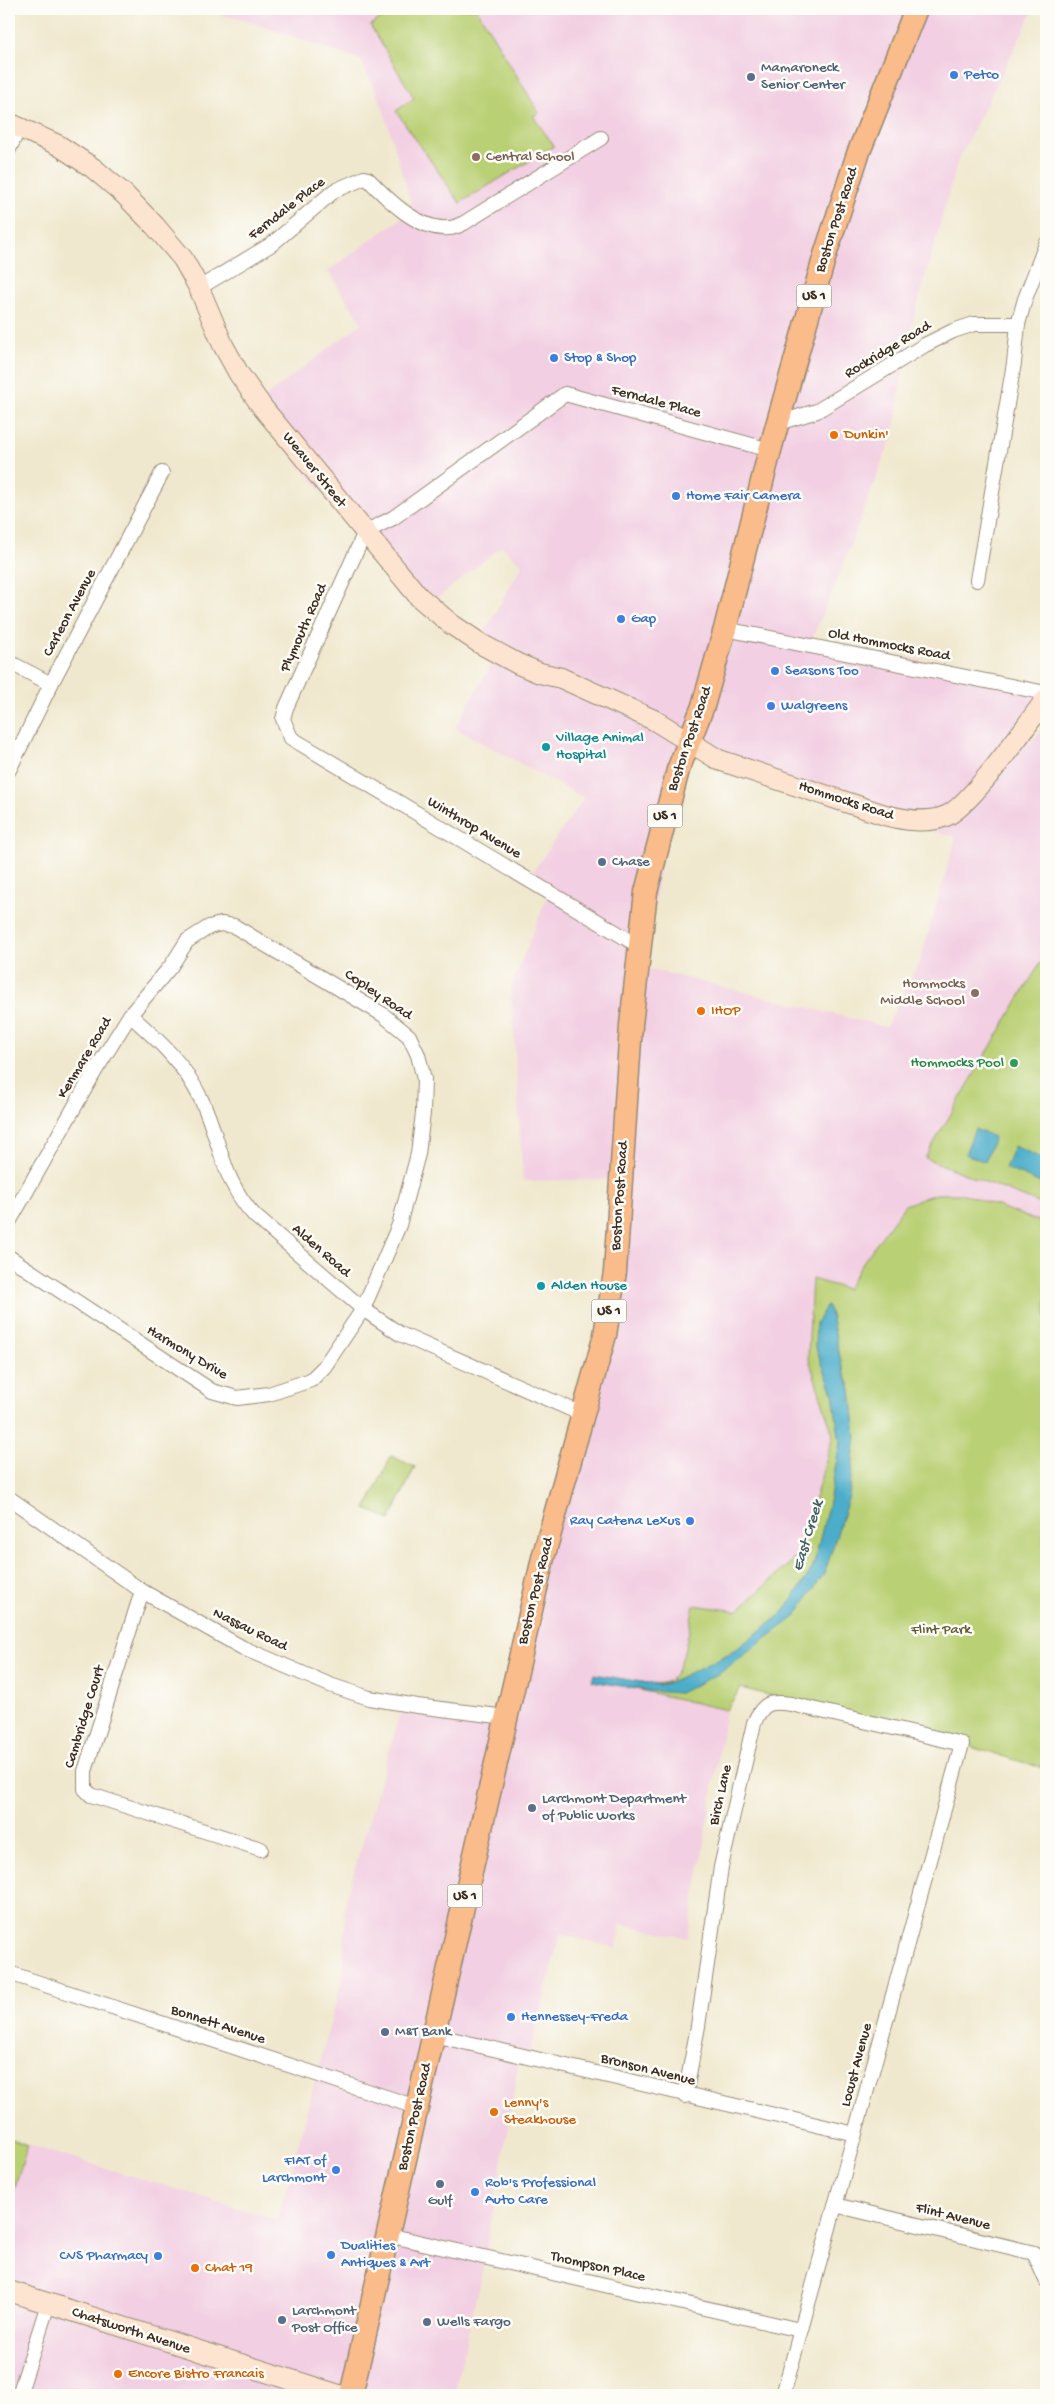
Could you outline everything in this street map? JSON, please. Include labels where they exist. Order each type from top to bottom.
[{"type":"main road","name":"Boston Post Road","points":[[351,2395],[543,1558],[605,1335],[615,1272],[631,1025],[646,892],[668,802],[703,706],[725,629],[770,450],[842,202],[916,9]]},
{"type":"main road","name":"Weaver Street","points":[[14,124],[58,146],[92,168],[124,194],[155,226],[183,259],[199,288],[223,345],[239,374],[269,416],[420,598],[451,624],[481,644],[518,664],[540,673],[561,678],[618,703],[654,720],[689,742]]},
{"type":"main road","name":"Hommocks Road","points":[[689,742],[719,760],[885,815],[909,820],[929,820],[947,816],[973,794],[1046,699]]},
{"type":"main road","name":"Chatsworth Avenue","points":[[9,2291],[340,2395]]},
{"type":"street","points":[[9,149],[14,124]]},
{"type":"street","name":"Ferndale Place","points":[[199,288],[272,244],[334,191],[364,178],[368,179],[398,208],[419,221],[450,228],[464,223],[600,138]]},
{"type":"street","points":[[977,580],[1014,363],[1018,324],[1025,299],[1046,244]]},
{"type":"street","name":"Rockridge Road","points":[[778,423],[818,411],[925,345],[953,331],[974,324],[1018,324]]},
{"type":"street","name":"Ferndale Place","points":[[365,532],[393,518],[565,394],[770,450]]},
{"type":"street","name":"Carleon Avenue","points":[[9,770],[51,684],[162,473]]},
{"type":"street","name":"Plymouth Road","points":[[291,738],[284,719],[286,708],[365,532]]},
{"type":"street","name":"Old Hommocks Road","points":[[725,629],[1046,693]]},
{"type":"street","points":[[9,662],[51,684]]},
{"type":"street","name":"Winthrop Avenue","points":[[291,738],[639,946]]},
{"type":"street","name":"Copley Road","points":[[209,927],[221,924],[234,926],[382,1014],[409,1036],[418,1055],[424,1079],[423,1113],[418,1154],[399,1225],[363,1309]]},
{"type":"street","name":"Kenmare Road","points":[[9,1222],[95,1071],[130,1015],[171,966],[186,940],[209,927]]},
{"type":"street","name":"Alden Road","points":[[130,1015],[172,1053],[188,1075],[202,1100],[222,1162],[243,1203],[363,1309],[400,1334],[584,1415]]},
{"type":"street","name":"Harmony Drive","points":[[9,1258],[212,1391],[237,1398],[269,1394],[311,1380],[324,1367],[363,1309]]},
{"type":"street","name":"Nassau Road","points":[[9,1498],[142,1591],[243,1648],[330,1685],[369,1698],[506,1717]]},
{"type":"street","name":"Cambridge Court","points":[[142,1591],[85,1771],[84,1789],[91,1795],[261,1849]]},
{"type":"street","name":"Birch Lane","points":[[685,2096],[698,2026],[721,1867],[754,1723],[760,1710],[764,1705],[775,1702],[791,1704],[962,1744]]},
{"type":"street","name":"Locust Avenue","points":[[783,2395],[962,1744]]},
{"type":"street","name":"Bonnett Avenue","points":[[9,1973],[416,2107]]},
{"type":"street","name":"Bronson Avenue","points":[[434,2035],[685,2096],[855,2134]]},
{"type":"street","name":"Flint Avenue","points":[[835,2205],[1040,2255],[1046,2280]]},
{"type":"street","name":"Thompson Place","points":[[388,2235],[800,2330]]},
{"type":"street","points":[[19,2395],[48,2304]]},
{"type":"shaded area","points":[[193,9],[1034,9],[957,163],[908,339],[894,431],[839,575],[812,639],[1046,686],[1029,744],[1046,725],[1046,1224],[964,1194],[860,1266],[847,1289],[812,1280],[808,1356],[833,1435],[799,1555],[737,1611],[673,1699],[726,1710],[688,1938],[620,1924],[617,1948],[560,1934],[527,2063],[519,2062],[484,2262],[454,2395],[9,2395],[9,2206],[28,2145],[278,2220],[344,1972],[345,1903],[400,1713],[507,1721],[601,1329],[617,1179],[523,1181],[511,988],[552,884],[532,873],[584,798],[455,728],[494,660],[476,648],[522,565],[502,546],[420,612],[252,407],[362,323],[328,271],[413,210],[382,105],[361,60],[247,21]],"holes":[[[693,751],[854,813],[956,837],[921,959],[886,1027],[646,968],[661,853]]]},
{"type":"green space","points":[[397,9],[477,9],[539,113],[533,116],[554,146],[460,203],[396,111],[414,98],[370,25]]},
{"type":"green space","name":"Hommocks Pool","points":[[1040,963],[1046,967],[1046,1206],[925,1158]]},
{"type":"green space","name":"Flint Park","points":[[935,1194],[964,1194],[1046,1224],[1046,1769],[964,1745],[741,1688],[726,1710],[622,1686],[679,1693],[694,1685],[795,1617],[825,1572],[851,1389],[842,1366],[827,1305],[815,1345],[833,1393],[840,1443],[829,1502],[813,1567],[784,1612],[734,1651],[671,1682],[659,1685],[641,1682],[662,1683],[674,1676],[682,1658],[694,1605],[737,1611],[799,1555],[833,1435],[808,1356],[812,1279],[847,1289],[860,1266],[905,1205]]},
{"type":"green space","points":[[391,1456],[415,1467],[390,1520],[366,1509]]},
{"type":"green space","points":[[9,2139],[28,2145],[9,2206]]},
{"type":"water","points":[[975,1129],[994,1137],[985,1162],[965,1154]]},
{"type":"water","points":[[1014,1146],[1046,1160],[1046,1176],[1043,1184],[1005,1168]]},
{"type":"water","points":[[827,1305],[842,1366],[851,1389],[856,1436],[849,1496],[825,1572],[795,1617],[720,1673],[679,1693],[650,1691],[592,1681],[594,1674],[659,1685],[671,1682],[734,1651],[784,1612],[813,1568],[829,1502],[840,1443],[833,1393],[815,1345],[816,1323]]},
{"type":"place","name":"Petco","points":[[954,75]]},
{"type":"place","name":"Mamaroneck Senior Center","points":[[751,77]]},
{"type":"place","name":"Central School","points":[[476,157]]},
{"type":"place","name":"Stop & Shop","points":[[554,358]]},
{"type":"place","name":"Dunkin'","points":[[834,435]]},
{"type":"place","name":"Home Fair Camera","points":[[676,496]]},
{"type":"place","name":"Gap","points":[[621,619]]},
{"type":"place","name":"Seasons Too","points":[[775,671]]},
{"type":"place","name":"Walgreens","points":[[771,706]]},
{"type":"place","name":"Village Animal Hospital","points":[[546,747]]},
{"type":"place","name":"Chase","points":[[602,862]]},
{"type":"place","name":"Hommocks Middle School","points":[[975,993]]},
{"type":"place","name":"IHOP","points":[[701,1011]]},
{"type":"place","name":"Hommocks Pool","points":[[1014,1063]]},
{"type":"place","name":"Alden House","points":[[541,1286]]},
{"type":"place","name":"Ray Catena Lexus","points":[[690,1521]]},
{"type":"place","name":"Larchmont Department of Public Works","points":[[532,1808]]},
{"type":"place","name":"Hennessey-Freda","points":[[511,2017]]},
{"type":"place","name":"M&T Bank","points":[[385,2032]]},
{"type":"place","name":"Lenny's Steakhouse","points":[[494,2112]]},
{"type":"place","name":"FIAT of Larchmont","points":[[336,2170]]},
{"type":"place","name":"Gulf","points":[[440,2184]]},
{"type":"place","name":"Rob's Professional Auto Care","points":[[475,2192]]},
{"type":"place","name":"Dualities Antiques & Art","points":[[331,2255]]},
{"type":"place","name":"CVS Pharmacy","points":[[158,2256]]},
{"type":"place","name":"Chat 19","points":[[195,2268]]},
{"type":"place","name":"Larchmont Post Office","points":[[282,2320]]},
{"type":"place","name":"Wells Fargo","points":[[427,2322]]},
{"type":"place","name":"Encore Bistro Francais","points":[[118,2374]]},
{"type":"water label","name":"East Creek","points":[[809,1536]]}]
